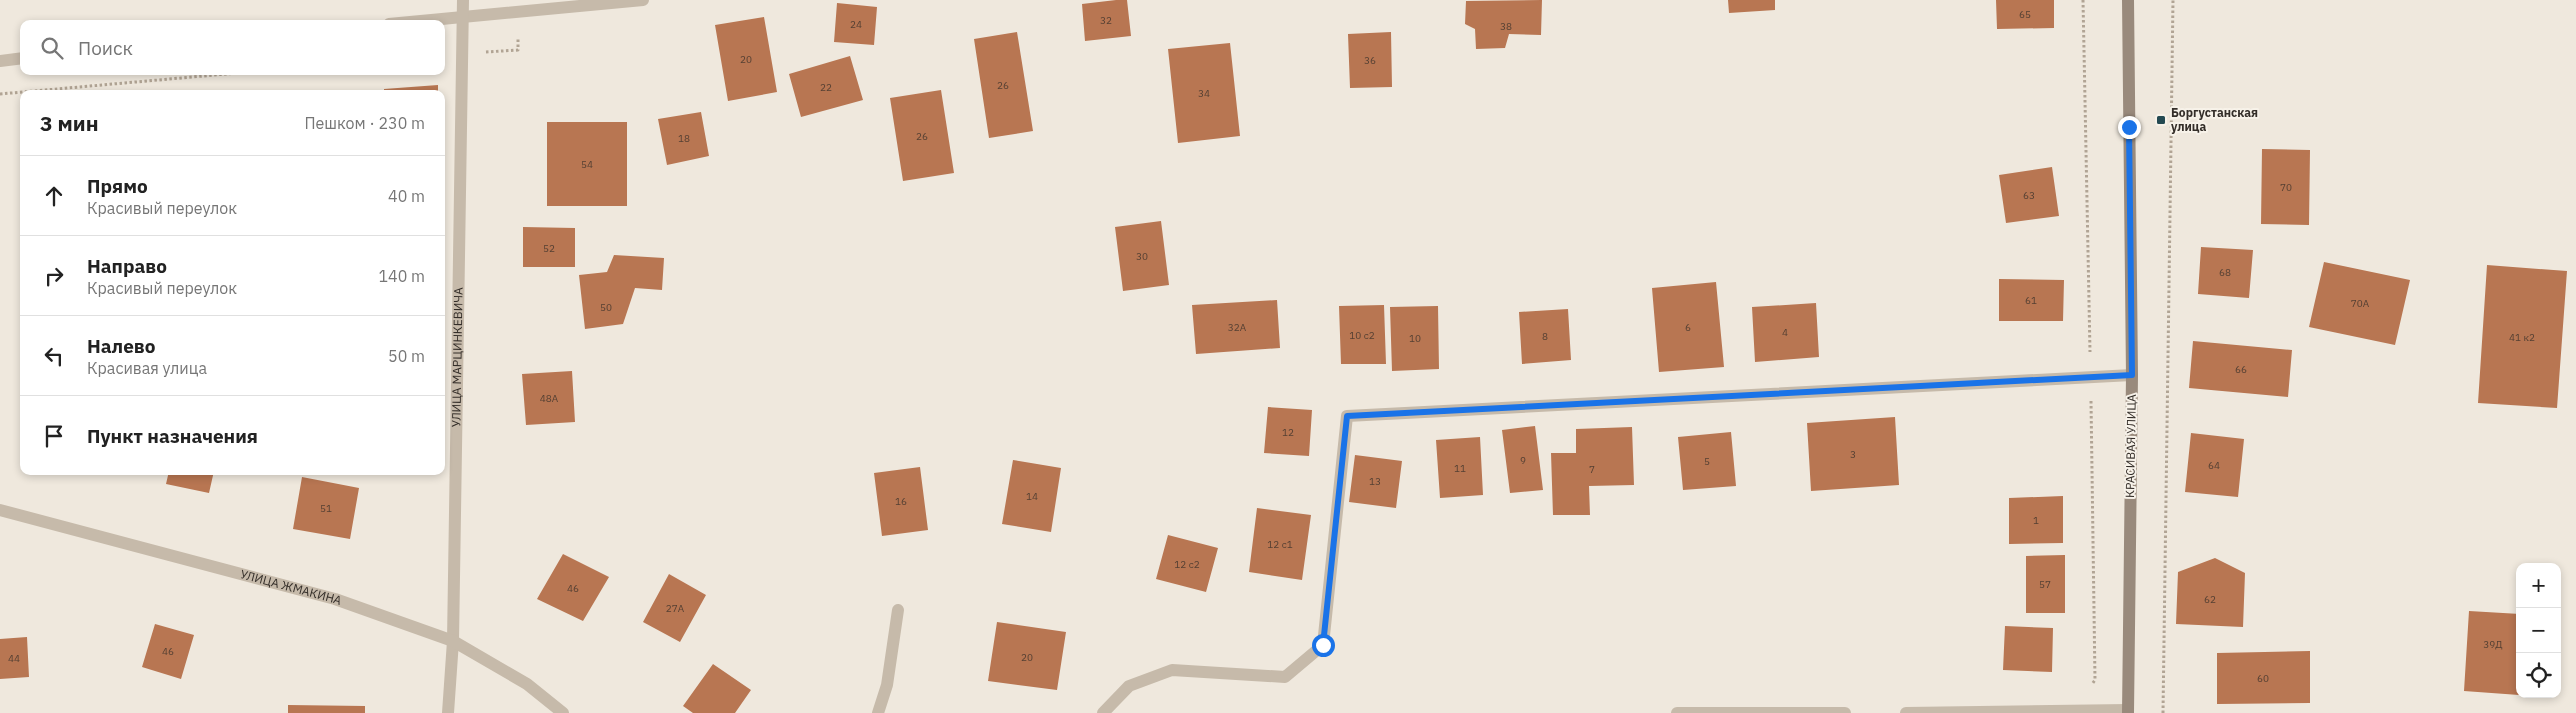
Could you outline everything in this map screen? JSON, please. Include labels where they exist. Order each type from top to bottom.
[{"type":"main road","name":"КРАСИВАЯ УЛИЦА","points":[[2128,0],[2132,375],[2128,712]]},
{"type":"street","name":"УЛИЦА МАРЦИНКЕВИЧА","points":[[448,713],[453,641],[463,0]]},
{"type":"street","points":[[431,20],[643,0]]},
{"type":"street","points":[[0,60],[20,58]]},
{"type":"street","points":[[1103,713],[1129,686],[1172,670],[1285,677],[1323,645],[1347,416],[2132,375]]},
{"type":"street","name":"УЛИЦА ЖМАКИНА","points":[[0,510],[335,599],[453,641],[527,684],[563,713]]},
{"type":"street","points":[[878,713],[887,685],[898,610]]},
{"type":"street","points":[[1906,713],[2128,712]]},
{"type":"street","points":[[1677,713],[1846,713]]},
{"type":"path","points":[[2163,713],[2174,0]]},
{"type":"path","points":[[45,90],[215,75]]},
{"type":"path","points":[[0,94],[20,92]]},
{"type":"building","points":[[1127,0],[1131,36],[1085,41],[1082,4]]},
{"type":"building","points":[[1542,0],[1541,35],[1509,34],[1505,48],[1476,49],[1475,29],[1465,24],[1466,1]]},
{"type":"building","points":[[1728,0],[1775,0],[1775,10],[1729,13]]},
{"type":"building","points":[[1996,0],[2054,0],[2054,28],[1997,29]]},
{"type":"building","points":[[837,3],[877,7],[874,45],[834,42]]},
{"type":"building","points":[[764,17],[777,92],[728,101],[715,25]]},
{"type":"building","points":[[1017,32],[1033,131],[989,138],[974,39]]},
{"type":"building","points":[[1391,32],[1392,87],[1350,88],[1348,34]]},
{"type":"building","points":[[1230,43],[1240,136],[1178,143],[1168,49]]},
{"type":"building","points":[[850,56],[863,100],[801,117],[789,74]]},
{"type":"building","points":[[438,85],[438,90],[384,89]]},
{"type":"building","points":[[941,90],[954,173],[903,181],[890,98]]},
{"type":"building","points":[[701,112],[709,156],[667,165],[658,119]]},
{"type":"building","points":[[547,122],[627,122],[627,206],[547,206]]},
{"type":"building","points":[[2262,149],[2310,150],[2309,225],[2261,224]]},
{"type":"building","points":[[2052,167],[2059,216],[2006,223],[1999,175]]},
{"type":"building","points":[[1161,221],[1169,285],[1123,291],[1115,227]]},
{"type":"building","points":[[523,227],[575,228],[575,267],[523,267]]},
{"type":"building","points":[[2201,247],[2253,250],[2249,298],[2198,294]]},
{"type":"building","points":[[614,255],[664,258],[662,290],[635,288],[623,324],[585,329],[579,275],[607,272]]},
{"type":"building","points":[[2324,262],[2410,280],[2395,345],[2309,327]]},
{"type":"building","points":[[2487,265],[2567,271],[2557,408],[2478,403]]},
{"type":"building","points":[[1999,279],[2064,280],[2063,321],[1999,321]]},
{"type":"building","points":[[1716,282],[1724,367],[1659,372],[1652,288]]},
{"type":"building","points":[[1277,300],[1280,348],[1196,354],[1192,305]]},
{"type":"building","points":[[1816,303],[1819,357],[1755,362],[1752,307]]},
{"type":"building","points":[[1384,305],[1386,364],[1341,364],[1339,306]]},
{"type":"building","points":[[1438,306],[1439,369],[1392,371],[1390,307]]},
{"type":"building","points":[[1568,309],[1571,360],[1522,364],[1519,312]]},
{"type":"building","points":[[2193,341],[2292,350],[2288,397],[2189,388]]},
{"type":"building","points":[[572,371],[575,422],[526,425],[522,374]]},
{"type":"building","points":[[1268,407],[1312,410],[1309,456],[1264,453]]},
{"type":"building","points":[[1895,417],[1899,485],[1811,491],[1807,423]]},
{"type":"building","points":[[1535,426],[1543,490],[1510,493],[1502,430]]},
{"type":"building","points":[[1632,427],[1634,485],[1589,486],[1590,515],[1553,515],[1551,453],[1576,453],[1576,429]]},
{"type":"building","points":[[1731,432],[1736,486],[1683,490],[1678,437]]},
{"type":"building","points":[[2191,433],[2244,439],[2238,497],[2185,492]]},
{"type":"building","points":[[1480,437],[1483,495],[1440,498],[1436,440]]},
{"type":"building","points":[[1355,455],[1402,461],[1396,508],[1349,502]]},
{"type":"building","points":[[1013,460],[1061,468],[1051,532],[1002,524]]},
{"type":"building","points":[[920,467],[928,530],[882,536],[874,473]]},
{"type":"building","points":[[168,475],[213,475],[209,493],[166,484]]},
{"type":"building","points":[[302,477],[359,488],[350,539],[293,529]]},
{"type":"building","points":[[2063,496],[2063,543],[2009,544],[2009,498]]},
{"type":"building","points":[[1257,508],[1311,515],[1302,580],[1249,572]]},
{"type":"building","points":[[1168,535],[1218,548],[1206,592],[1156,579]]},
{"type":"building","points":[[563,554],[609,577],[583,621],[537,599]]},
{"type":"building","points":[[2065,555],[2065,613],[2026,613],[2026,556]]},
{"type":"building","points":[[2215,558],[2245,573],[2243,627],[2176,624],[2178,572]]},
{"type":"building","points":[[669,574],[706,595],[680,642],[643,622]]},
{"type":"building","points":[[2469,611],[2516,614],[2516,695],[2464,691]]},
{"type":"building","points":[[997,622],[1066,632],[1057,690],[988,681]]},
{"type":"building","points":[[155,624],[194,635],[181,679],[142,667]]},
{"type":"building","points":[[2005,626],[2053,628],[2052,672],[2003,670]]},
{"type":"building","points":[[27,637],[29,677],[0,679],[0,639]]},
{"type":"building","points":[[2310,651],[2310,703],[2217,704],[2217,653]]},
{"type":"building","points":[[713,664],[751,690],[735,713],[693,713],[683,706]]},
{"type":"building","points":[[288,705],[365,706],[365,713],[288,713]]},
{"type":"place","name":"Боргустанская улица","points":[[2161,120]]},
{"type":"route","points":[[1323,645],[1347,416],[2132,375],[2129,127]]}]
